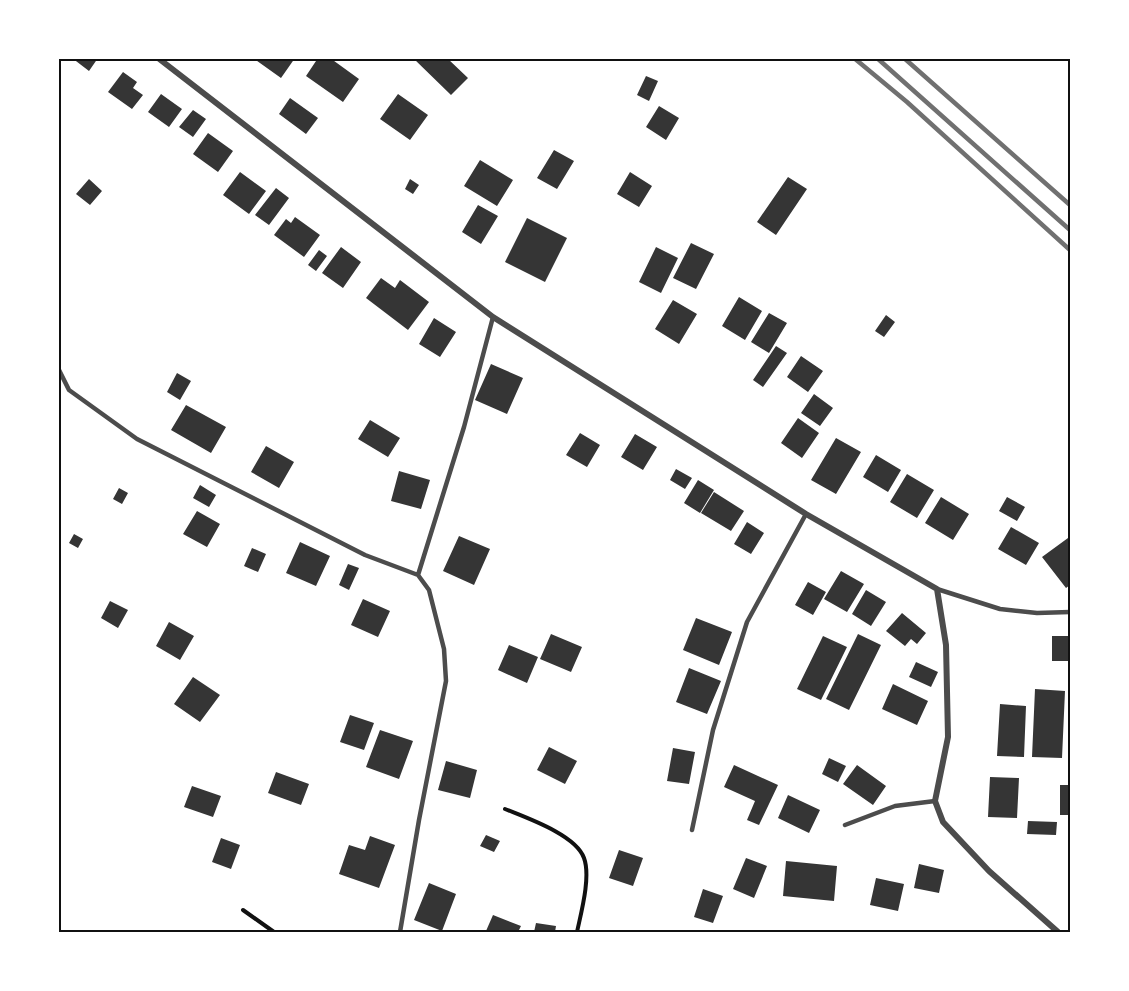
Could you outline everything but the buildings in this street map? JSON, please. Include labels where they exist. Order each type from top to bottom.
[{"type":"street","points":[[158,58],[493,317],[806,514],[937,589],[946,645],[948,737],[935,801],[943,822],[989,871],[1058,933]]},
{"type":"lane","points":[[418,575],[464,427],[493,317]]},
{"type":"lane","points":[[58,368],[69,390],[137,439],[365,555],[418,575],[429,590],[444,649],[446,681],[400,933]]},
{"type":"lane","points":[[692,830],[713,730],[747,622],[806,514]]},
{"type":"lane","points":[[937,589],[1000,609],[1037,613],[1071,612]]},
{"type":"lane","points":[[844,825],[896,806],[935,801]]},
{"type":"path","points":[[505,809],[568,838],[584,857],[586,886],[577,933]]},
{"type":"path","points":[[243,910],[274,933]]},
{"type":"railway","points":[[854,58],[907,102],[1070,250]]},
{"type":"railway","points":[[877,58],[1070,230]]},
{"type":"railway","points":[[904,58],[1070,205]]}]
